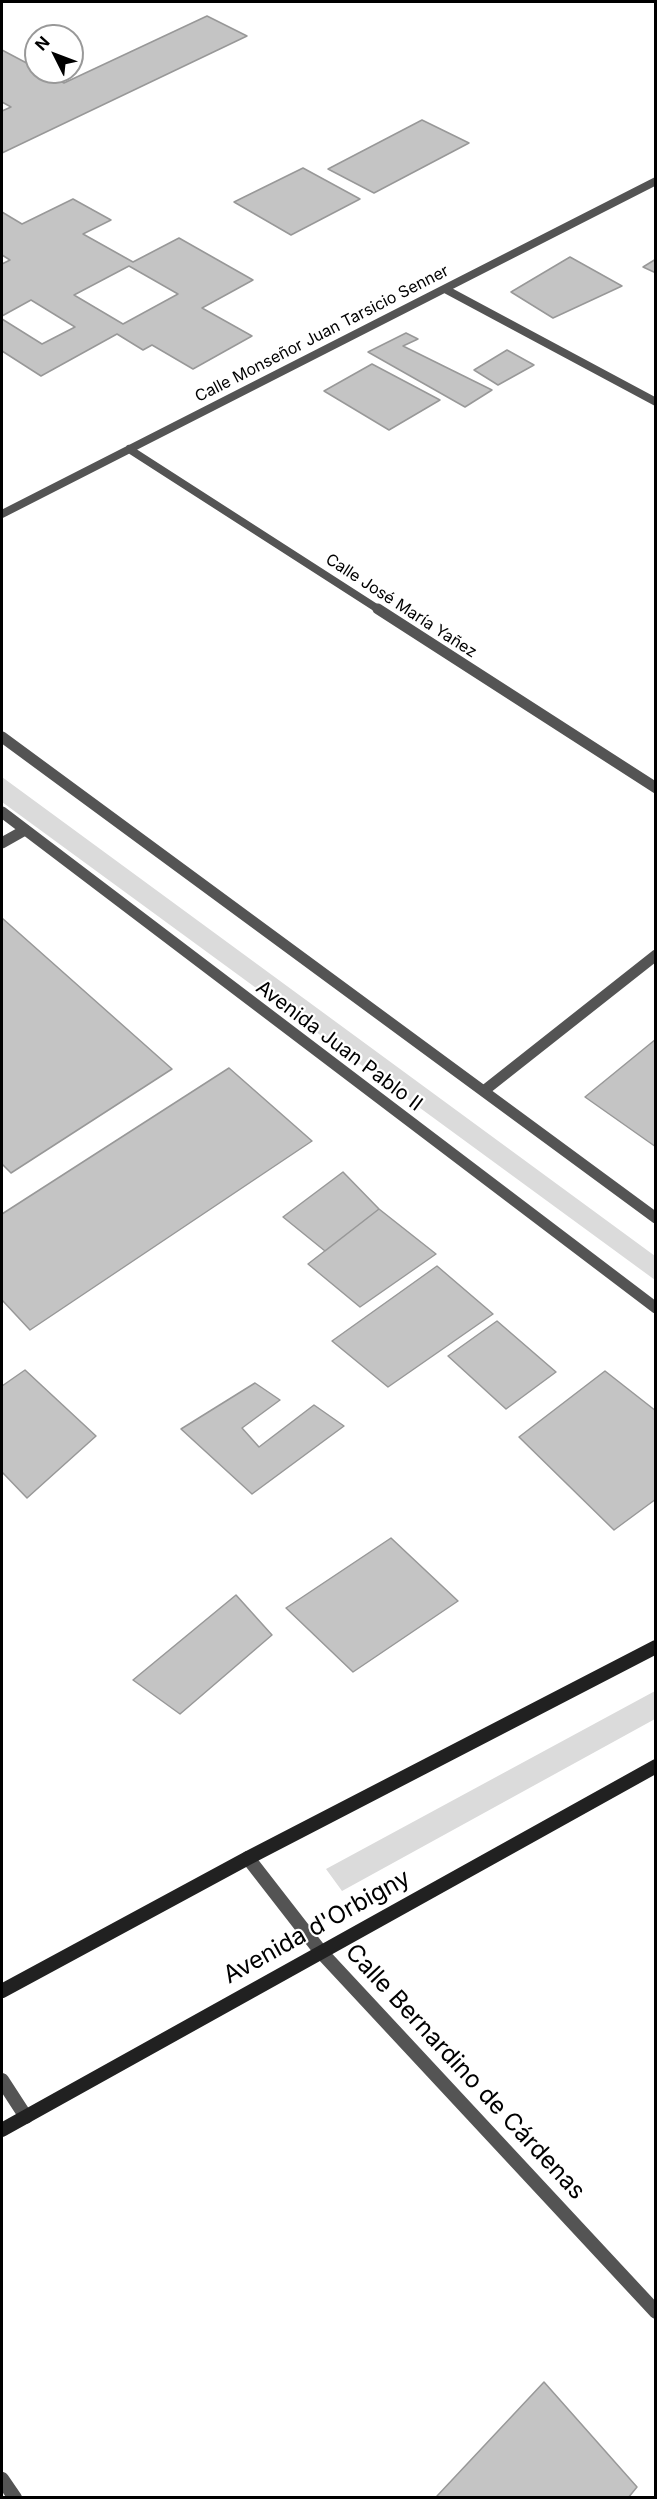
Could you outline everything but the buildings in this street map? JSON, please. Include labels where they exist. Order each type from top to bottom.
[{"type":"main road","points":[[2,1992],[248,1858],[656,1647]]},
{"type":"main road","name":"Avenida d'Orbigny","points":[[2,2130],[656,1766]]},
{"type":"street","name":"Calle Monseñor Juan Tarsicio Senner","points":[[2,514],[656,181]]},
{"type":"street","points":[[445,289],[656,402]]},
{"type":"street","name":"Calle José María Yañez","points":[[129,449],[656,788]]},
{"type":"street","points":[[2,737],[656,1218]]},
{"type":"street","name":"Avenida Juan Pablo II","points":[[2,812],[656,1308]]},
{"type":"street","points":[[2,843],[25,830]]},
{"type":"street","points":[[485,1090],[656,955]]},
{"type":"street","name":"Calle Bernardino de Cárdenas","points":[[248,1858],[321,1952],[656,2312]]},
{"type":"street","points":[[2,2080],[26,2117]]},
{"type":"street","points":[[2,2479],[15,2498]]},
{"type":"shaded area","points":[[2,777],[655,1256],[655,1280],[2,802]]},
{"type":"shaded area","points":[[655,1691],[655,1719],[342,1891],[326,1869]]}]
